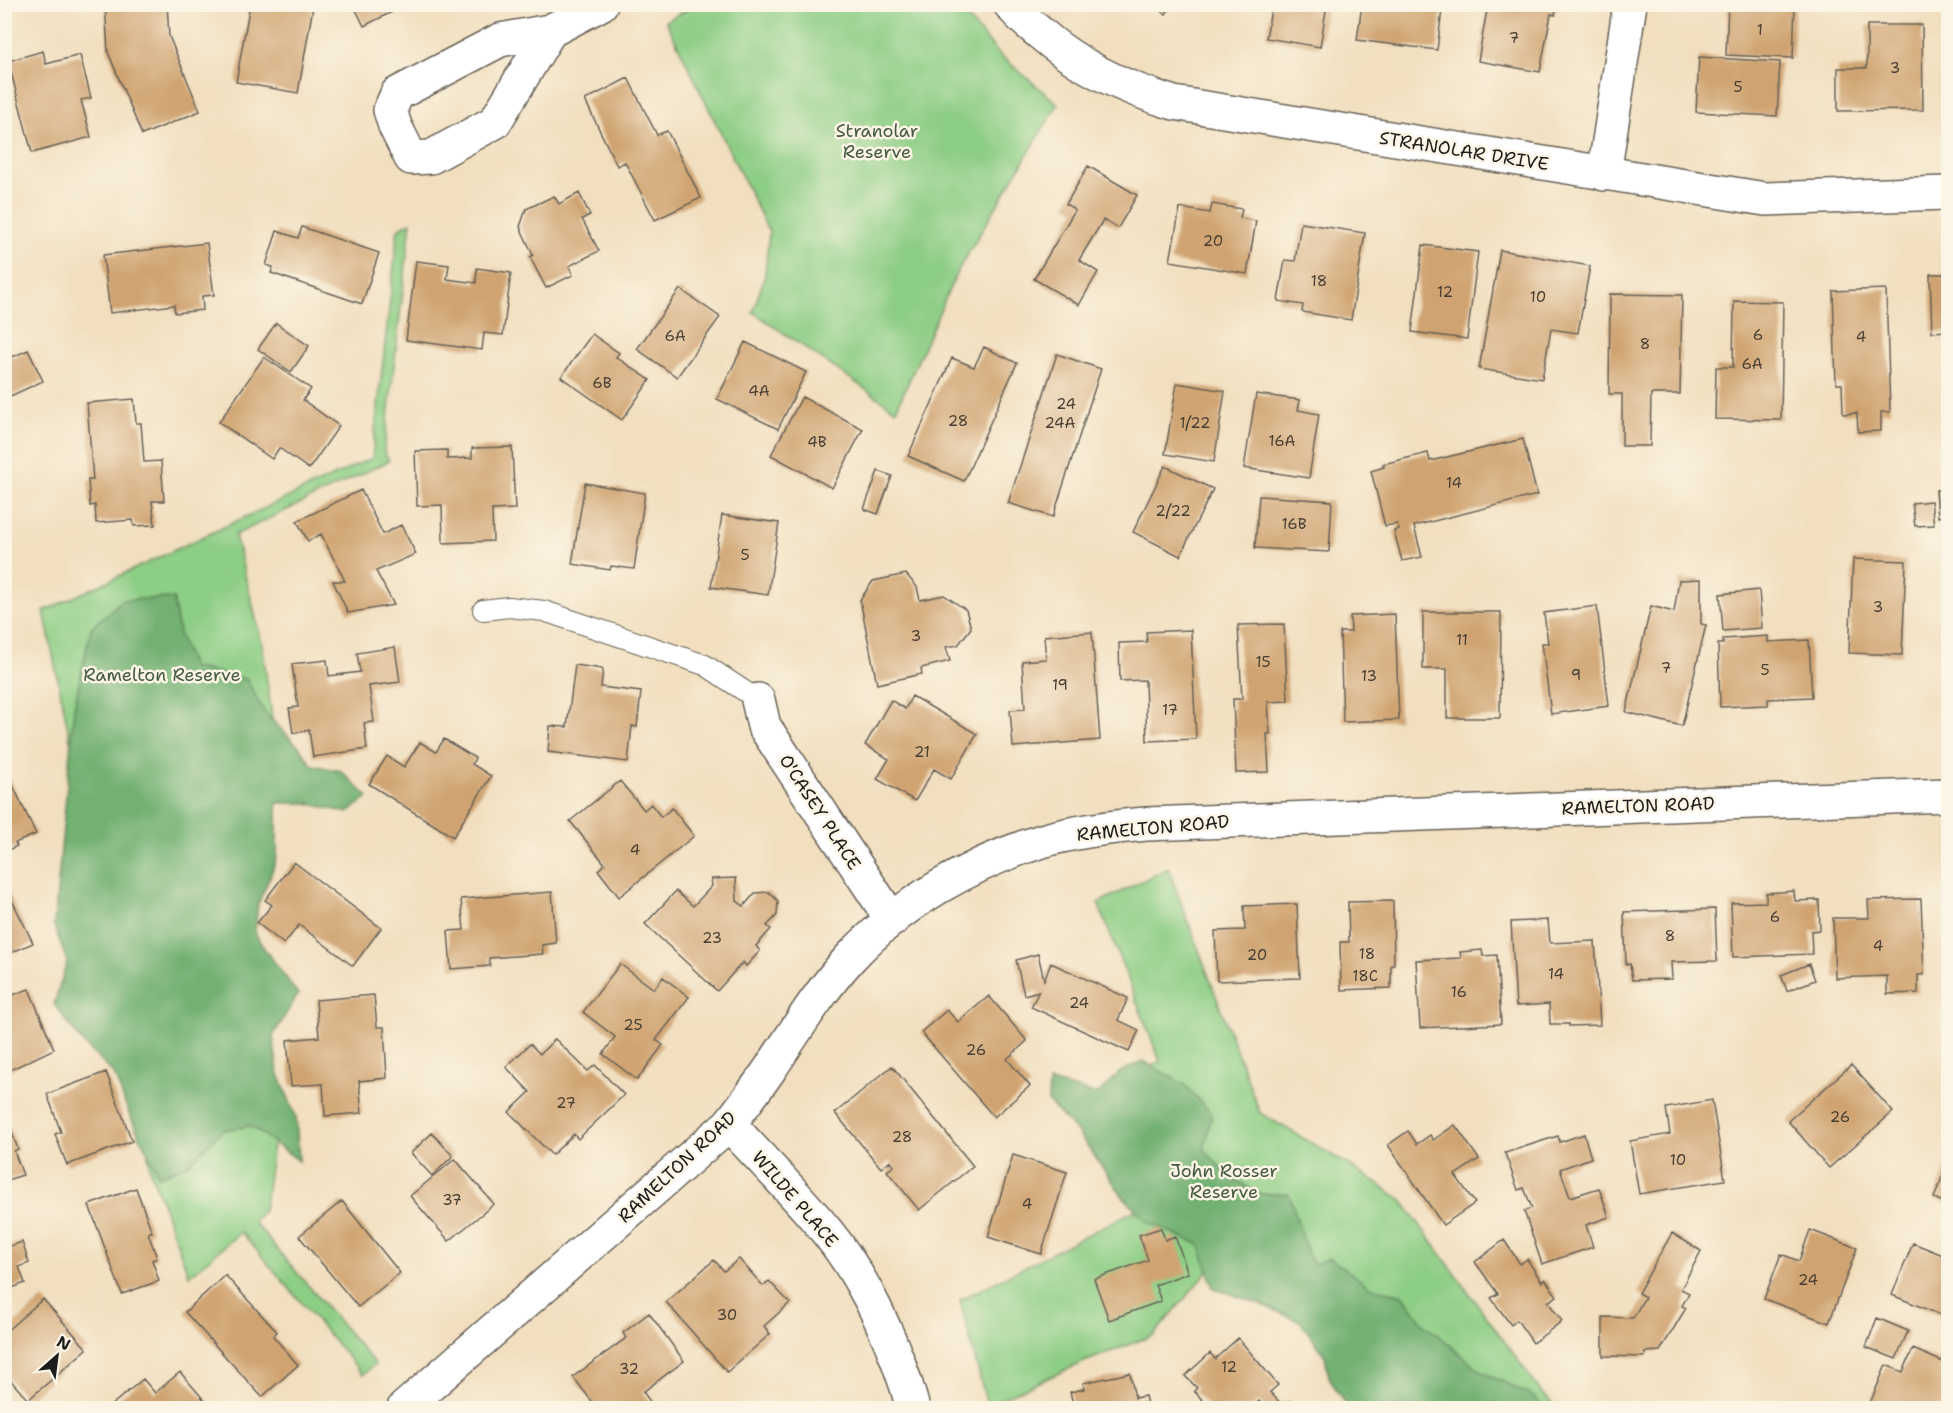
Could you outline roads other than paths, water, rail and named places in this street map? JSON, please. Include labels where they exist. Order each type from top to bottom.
[{"type":"street","points":[[550,31],[495,122],[431,157],[411,158],[395,126],[390,110],[398,94],[501,40],[550,31],[601,4]]},
{"type":"street","name":"STRANOLAR DRIVE","points":[[1010,4],[1017,14],[1057,48],[1098,74],[1137,92],[1174,103],[1765,199],[1948,193]]},
{"type":"street","points":[[1605,174],[1629,4]]},
{"type":"street","name":"O'CASEY PLACE","points":[[758,700],[764,726],[892,920]]},
{"type":"street","name":"RAMELTON ROAD","points":[[404,1408],[729,1124],[770,1069],[802,1020],[850,958],[892,920],[933,890],[1001,856],[1043,841],[1108,828],[1192,822],[1948,795]]},
{"type":"street","name":"WILDE PLACE","points":[[729,1124],[828,1233],[860,1281],[890,1342],[913,1408]]},
{"type":"lane","points":[[483,610],[509,607],[544,611],[705,665],[758,700]]},
{"type":"park label","name":"Stranolar Reserve","points":[[877,141]]},
{"type":"park label","name":"Ramelton Reserve","points":[[162,675]]},
{"type":"park label","name":"John Rosser Reserve","points":[[1224,1181]]}]
